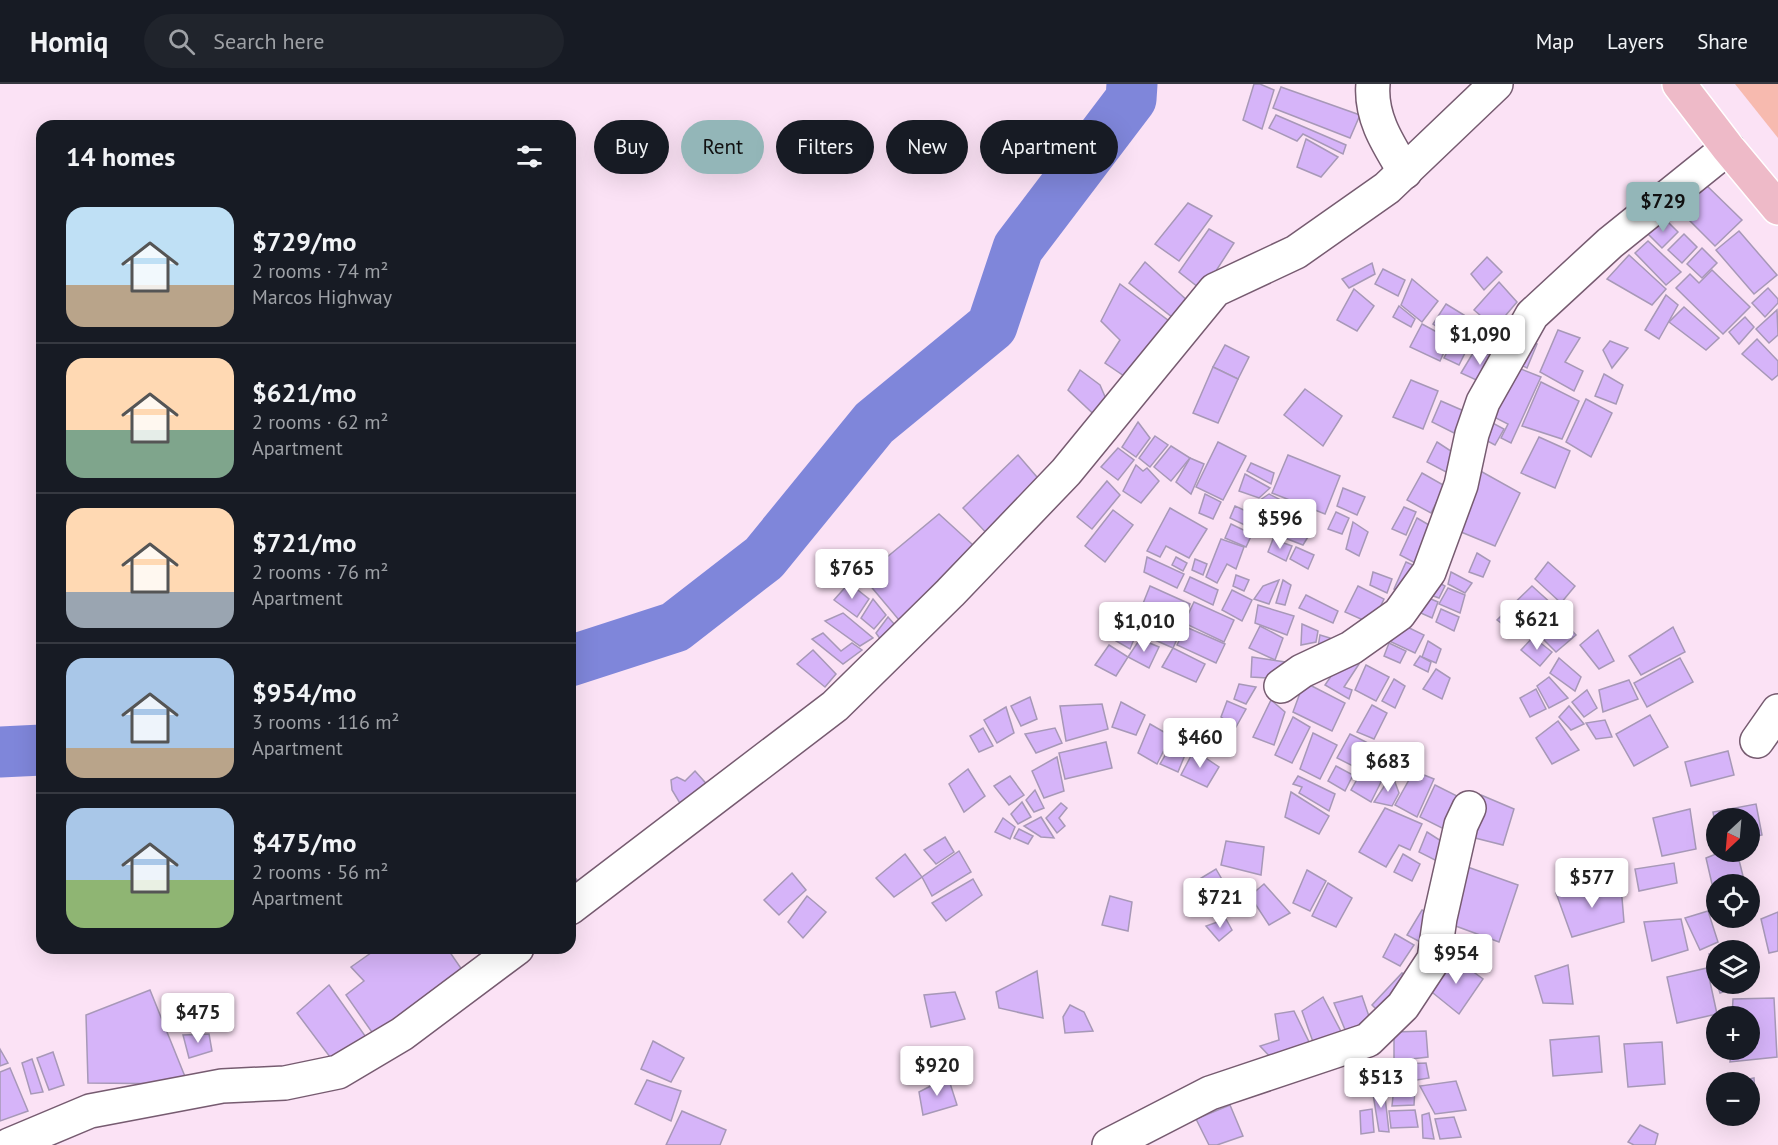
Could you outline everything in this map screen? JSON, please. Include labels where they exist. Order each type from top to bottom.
[{"type":"main road","points":[[1678,84],[1778,208]]},
{"type":"street","points":[[1373,84],[1372,99],[1382,134],[1405,172]]},
{"type":"street","points":[[576,903],[835,706],[950,593],[1066,472],[1215,290],[1296,252],[1387,188],[1496,84]]},
{"type":"street","points":[[1281,686],[1302,671],[1351,648],[1399,614],[1429,572],[1461,485],[1472,434],[1483,402],[1532,315],[1610,243],[1728,148]]},
{"type":"street","points":[[1757,741],[1778,711]]},
{"type":"street","points":[[1109,1145],[1210,1093],[1368,1040],[1402,1006],[1434,959],[1440,918],[1461,825],[1469,808]]},
{"type":"street","points":[[9,1145],[90,1111],[222,1086],[285,1083],[338,1072],[402,1034],[509,954]]},
{"type":"shaded area","points":[[1735,84],[1778,84],[1778,138]]},
{"type":"building","points":[[1254,84],[1274,90],[1262,129],[1243,120]]},
{"type":"building","points":[[1281,87],[1360,115],[1350,138],[1273,108]]},
{"type":"building","points":[[1276,115],[1346,145],[1343,154],[1303,134],[1297,141],[1269,128]]},
{"type":"building","points":[[1306,139],[1338,157],[1321,177],[1297,167]]},
{"type":"building","points":[[1703,182],[1742,220],[1715,246],[1677,208]]},
{"type":"building","points":[[1188,203],[1212,216],[1179,261],[1155,244]]},
{"type":"building","points":[[1664,218],[1678,232],[1662,248],[1648,234]]},
{"type":"building","points":[[1209,229],[1234,243],[1203,291],[1179,272]]},
{"type":"building","points":[[1739,231],[1777,275],[1754,294],[1716,250]]},
{"type":"building","points":[[1684,234],[1697,247],[1682,263],[1668,250]]},
{"type":"building","points":[[1648,241],[1681,272],[1666,285],[1635,253]]},
{"type":"building","points":[[1702,248],[1717,263],[1702,278],[1687,264]]},
{"type":"building","points":[[1629,255],[1666,289],[1652,305],[1607,279]]},
{"type":"building","points":[[1487,257],[1502,272],[1484,290],[1471,274]]},
{"type":"building","points":[[1145,262],[1190,303],[1172,317],[1129,283]]},
{"type":"building","points":[[1372,263],[1375,274],[1349,288],[1342,279]]},
{"type":"building","points":[[1383,269],[1405,280],[1398,296],[1375,284]]},
{"type":"building","points":[[1712,270],[1750,307],[1723,334],[1676,288],[1690,274],[1699,283]]},
{"type":"building","points":[[1412,279],[1438,301],[1422,322],[1401,305]]},
{"type":"building","points":[[1499,282],[1517,302],[1495,328],[1474,310]]},
{"type":"building","points":[[1120,284],[1173,324],[1130,380],[1105,363],[1120,340],[1101,321]]},
{"type":"building","points":[[1768,288],[1778,299],[1778,303],[1765,317],[1752,303]]},
{"type":"building","points":[[1354,289],[1374,306],[1357,331],[1337,320]]},
{"type":"building","points":[[1666,295],[1678,305],[1659,339],[1645,330]]},
{"type":"building","points":[[1446,304],[1464,315],[1450,336],[1433,324]]},
{"type":"building","points":[[1399,306],[1415,319],[1411,327],[1393,317]]},
{"type":"building","points":[[1684,307],[1719,338],[1706,350],[1669,322]]},
{"type":"building","points":[[1777,310],[1778,335],[1769,343],[1756,329]]},
{"type":"building","points":[[1745,317],[1754,327],[1739,344],[1729,332]]},
{"type":"building","points":[[1422,324],[1450,339],[1440,361],[1410,347]]},
{"type":"building","points":[[1488,330],[1505,343],[1500,356],[1477,341]]},
{"type":"building","points":[[1558,330],[1580,338],[1565,362],[1583,371],[1574,391],[1540,372]]},
{"type":"building","points":[[1454,339],[1468,347],[1459,365],[1444,358]]},
{"type":"building","points":[[1757,339],[1778,361],[1778,375],[1772,380],[1742,354]]},
{"type":"building","points":[[1525,340],[1537,344],[1527,368],[1513,361]]},
{"type":"building","points":[[1610,341],[1628,348],[1612,368],[1603,350]]},
{"type":"building","points":[[1225,345],[1249,357],[1238,379],[1213,367]]},
{"type":"building","points":[[1476,348],[1498,359],[1485,384],[1461,373]]},
{"type":"building","points":[[1511,365],[1541,377],[1511,443],[1501,438],[1508,424],[1486,413]]},
{"type":"building","points":[[1213,367],[1238,379],[1218,423],[1193,413]]},
{"type":"building","points":[[1080,370],[1100,385],[1109,406],[1101,421],[1068,390]]},
{"type":"building","points":[[1604,374],[1623,385],[1616,404],[1595,396]]},
{"type":"building","points":[[1411,380],[1438,391],[1423,429],[1393,417]]},
{"type":"building","points":[[1541,382],[1579,401],[1562,439],[1522,426]]},
{"type":"building","points":[[1305,389],[1342,416],[1323,446],[1284,415]]},
{"type":"building","points":[[1586,399],[1612,413],[1591,457],[1566,442]]},
{"type":"building","points":[[1441,401],[1464,411],[1454,433],[1432,422]]},
{"type":"building","points":[[1485,419],[1504,429],[1495,445],[1476,435]]},
{"type":"building","points":[[1138,422],[1150,438],[1136,457],[1122,447]]},
{"type":"building","points":[[1155,436],[1168,445],[1150,467],[1139,458]]},
{"type":"building","points":[[1539,437],[1570,451],[1555,488],[1521,473]]},
{"type":"building","points":[[1218,442],[1246,456],[1223,500],[1196,487]]},
{"type":"building","points":[[1437,442],[1457,455],[1448,473],[1427,462]]},
{"type":"building","points":[[1171,446],[1190,458],[1171,481],[1154,467]]},
{"type":"building","points":[[1118,448],[1134,460],[1118,480],[1101,467]]},
{"type":"building","points":[[1018,455],[1043,484],[991,538],[963,508]]},
{"type":"building","points":[[1288,455],[1340,476],[1325,514],[1272,493]]},
{"type":"building","points":[[1190,458],[1204,464],[1191,494],[1176,482]]},
{"type":"building","points":[[1251,463],[1274,473],[1271,484],[1247,471]]},
{"type":"building","points":[[1136,465],[1143,471],[1147,468],[1159,481],[1141,503],[1123,491]]},
{"type":"building","points":[[1475,468],[1520,493],[1495,546],[1461,532]]},
{"type":"building","points":[[1422,473],[1445,486],[1431,513],[1407,500]]},
{"type":"building","points":[[1245,474],[1270,488],[1259,498],[1239,491]]},
{"type":"building","points":[[1107,481],[1120,495],[1092,529],[1077,517]]},
{"type":"building","points":[[1343,488],[1365,497],[1357,515],[1337,506]]},
{"type":"building","points":[[1205,494],[1221,502],[1213,519],[1199,513]]},
{"type":"building","points":[[1269,494],[1279,499],[1271,518],[1250,508],[1252,501],[1257,502]]},
{"type":"building","points":[[1235,506],[1259,517],[1253,529],[1230,518]]},
{"type":"building","points":[[1404,507],[1416,512],[1406,535],[1392,529]]},
{"type":"building","points":[[1170,508],[1207,529],[1189,558],[1166,546],[1160,557],[1147,551]]},
{"type":"building","points":[[1113,510],[1133,525],[1105,562],[1085,546]]},
{"type":"building","points":[[1336,512],[1349,518],[1342,534],[1328,529]]},
{"type":"building","points":[[939,514],[973,545],[899,620],[863,577]]},
{"type":"building","points":[[1417,518],[1436,529],[1417,564],[1400,555]]},
{"type":"building","points":[[1286,519],[1311,532],[1303,545],[1277,535]]},
{"type":"building","points":[[1353,522],[1368,532],[1359,556],[1346,549]]},
{"type":"building","points":[[1231,524],[1252,534],[1246,547],[1225,538]]},
{"type":"building","points":[[1221,539],[1244,547],[1236,569],[1227,564],[1217,583],[1206,577]]},
{"type":"building","points":[[1273,539],[1292,546],[1286,561],[1268,552]]},
{"type":"building","points":[[1296,547],[1314,555],[1308,569],[1290,559]]},
{"type":"building","points":[[1477,553],[1490,561],[1483,577],[1469,572]]},
{"type":"building","points":[[1147,557],[1184,574],[1177,588],[1144,572]]},
{"type":"building","points":[[1176,557],[1187,563],[1183,571],[1172,565]]},
{"type":"building","points":[[1195,559],[1207,564],[1203,575],[1192,570]]},
{"type":"building","points":[[1406,562],[1422,569],[1409,595],[1394,589]]},
{"type":"building","points":[[1548,562],[1575,586],[1561,603],[1535,579]]},
{"type":"building","points":[[1373,572],[1392,579],[1387,593],[1370,585]]},
{"type":"building","points":[[1451,572],[1472,583],[1465,593],[1448,584]]},
{"type":"building","points":[[1236,575],[1249,580],[1244,591],[1233,586]]},
{"type":"building","points":[[1190,577],[1218,590],[1213,605],[1184,591]]},
{"type":"building","points":[[1279,580],[1269,604],[1254,599],[1263,586]]},
{"type":"building","points":[[1283,580],[1291,585],[1285,605],[1276,603]]},
{"type":"building","points":[[1434,580],[1445,586],[1439,598],[1425,593]]},
{"type":"building","points":[[849,583],[869,599],[857,617],[834,600]]},
{"type":"building","points":[[1150,586],[1190,604],[1182,624],[1142,606]]},
{"type":"building","points":[[1358,586],[1384,599],[1372,624],[1345,612]]},
{"type":"building","points":[[1532,586],[1553,605],[1521,638],[1497,620]]},
{"type":"building","points":[[1448,588],[1465,595],[1460,613],[1439,604]]},
{"type":"building","points":[[1232,590],[1252,600],[1242,621],[1222,610]]},
{"type":"building","points":[[1306,595],[1338,611],[1333,623],[1299,608]]},
{"type":"building","points":[[1424,596],[1438,602],[1432,618],[1414,610]]},
{"type":"building","points":[[873,599],[886,615],[874,629],[861,618]]},
{"type":"building","points":[[1194,602],[1234,620],[1224,642],[1184,623]]},
{"type":"building","points":[[1258,605],[1294,616],[1287,635],[1255,623]]},
{"type":"building","points":[[1142,608],[1183,626],[1173,648],[1132,630]]},
{"type":"building","points":[[1441,609],[1459,617],[1454,631],[1436,622]]},
{"type":"building","points":[[843,613],[873,638],[860,646],[825,621]]},
{"type":"building","points":[[1555,613],[1576,635],[1556,652],[1537,633]]},
{"type":"building","points":[[888,617],[895,625],[881,640],[876,633]]},
{"type":"building","points":[[1399,623],[1424,635],[1415,653],[1387,640]]},
{"type":"building","points":[[1302,624],[1318,631],[1316,642],[1301,645]]},
{"type":"building","points":[[1260,626],[1283,638],[1275,660],[1249,648]]},
{"type":"building","points":[[1122,627],[1137,632],[1130,649],[1116,641]]},
{"type":"building","points":[[1186,627],[1225,644],[1216,663],[1177,645]]},
{"type":"building","points":[[1673,627],[1685,652],[1641,675],[1629,656]]},
{"type":"building","points":[[1598,630],[1614,661],[1599,669],[1580,645]]},
{"type":"building","points":[[823,633],[841,651],[852,643],[862,650],[843,664],[812,639]]},
{"type":"building","points":[[1320,635],[1330,638],[1329,645],[1318,647]]},
{"type":"building","points":[[1533,637],[1552,652],[1540,666],[1521,650]]},
{"type":"building","points":[[1140,639],[1159,647],[1149,668],[1128,657]]},
{"type":"building","points":[[1428,641],[1441,649],[1436,663],[1422,657]]},
{"type":"building","points":[[1389,643],[1406,651],[1400,663],[1384,656]]},
{"type":"building","points":[[1109,645],[1128,657],[1116,676],[1095,665]]},
{"type":"building","points":[[1173,648],[1205,664],[1196,682],[1162,667]]},
{"type":"building","points":[[813,650],[836,674],[825,687],[797,664]]},
{"type":"building","points":[[1420,656],[1431,662],[1428,672],[1414,665]]},
{"type":"building","points":[[1252,657],[1285,662],[1285,679],[1251,677]]},
{"type":"building","points":[[1344,657],[1359,664],[1344,687],[1352,690],[1349,699],[1325,685]]},
{"type":"building","points":[[1559,658],[1581,677],[1575,691],[1550,673]]},
{"type":"building","points":[[1680,658],[1693,682],[1647,707],[1634,683]]},
{"type":"building","points":[[1366,665],[1389,677],[1376,701],[1355,690]]},
{"type":"building","points":[[1436,669],[1450,678],[1442,699],[1423,689]]},
{"type":"building","points":[[1549,677],[1568,698],[1549,708],[1537,686]]},
{"type":"building","points":[[1394,679],[1405,686],[1395,708],[1382,701]]},
{"type":"building","points":[[1629,680],[1638,699],[1603,712],[1599,690]]},
{"type":"building","points":[[1304,682],[1345,703],[1332,731],[1293,712]]},
{"type":"building","points":[[1239,684],[1256,687],[1246,704],[1234,699]]},
{"type":"building","points":[[1536,689],[1546,709],[1530,717],[1520,698]]},
{"type":"building","points":[[1587,690],[1597,708],[1584,717],[1572,702]]},
{"type":"building","points":[[1030,697],[1037,719],[1021,726],[1011,706]]},
{"type":"building","points":[[1271,700],[1285,712],[1274,745],[1253,737]]},
{"type":"building","points":[[1227,701],[1246,709],[1236,727],[1221,717]]},
{"type":"building","points":[[1121,702],[1145,715],[1136,735],[1112,727]]},
{"type":"building","points":[[1102,704],[1108,729],[1066,741],[1060,706]]},
{"type":"building","points":[[1372,705],[1387,713],[1374,739],[1357,732]]},
{"type":"building","points":[[1569,706],[1584,724],[1571,730],[1559,717]]},
{"type":"building","points":[[1006,707],[1014,733],[997,743],[984,720]]},
{"type":"building","points":[[1650,715],[1668,747],[1634,766],[1616,734]]},
{"type":"building","points":[[1293,717],[1310,727],[1292,763],[1275,755]]},
{"type":"building","points":[[1605,720],[1612,737],[1596,739],[1586,723]]},
{"type":"building","points":[[1558,721],[1579,750],[1552,764],[1536,738]]},
{"type":"building","points":[[1150,724],[1171,736],[1157,764],[1138,753]]},
{"type":"building","points":[[983,728],[993,746],[979,752],[970,736]]},
{"type":"building","points":[[1055,728],[1062,743],[1036,753],[1025,734]]},
{"type":"building","points":[[1313,733],[1337,745],[1320,779],[1300,769]]},
{"type":"building","points":[[1350,734],[1372,745],[1359,769],[1337,758]]},
{"type":"building","points":[[1106,742],[1112,768],[1065,779],[1059,753]]},
{"type":"building","points":[[1173,742],[1187,750],[1178,772],[1160,764]]},
{"type":"building","points":[[1194,750],[1219,767],[1207,787],[1181,775]]},
{"type":"building","points":[[1373,751],[1383,756],[1379,762],[1389,766],[1371,802],[1351,790]]},
{"type":"building","points":[[1728,751],[1734,775],[1691,786],[1685,762]]},
{"type":"building","points":[[1057,757],[1064,791],[1044,798],[1032,771]]},
{"type":"building","points":[[1336,766],[1353,775],[1345,791],[1328,781]]},
{"type":"building","points":[[968,769],[985,796],[964,812],[949,784]]},
{"type":"building","points":[[695,771],[711,789],[684,810],[672,790],[671,780],[677,777],[685,781]]},
{"type":"building","points":[[1414,771],[1434,779],[1417,817],[1395,805]]},
{"type":"building","points":[[1392,774],[1399,793],[1392,806],[1374,802]]},
{"type":"building","points":[[1010,776],[1024,795],[1009,805],[994,786]]},
{"type":"building","points":[[1298,776],[1335,794],[1329,811],[1299,793],[1302,787],[1293,784]]},
{"type":"building","points":[[1435,785],[1463,799],[1448,831],[1420,817]]},
{"type":"building","points":[[1035,790],[1044,808],[1034,812],[1026,800]]},
{"type":"building","points":[[1291,792],[1329,816],[1319,834],[1285,817]]},
{"type":"building","points":[[1481,795],[1514,809],[1503,845],[1463,835]]},
{"type":"building","points":[[1022,802],[1031,817],[1018,824],[1011,814]]},
{"type":"building","points":[[1061,803],[1067,808],[1059,818],[1065,826],[1057,833],[1046,818]]},
{"type":"building","points":[[1756,804],[1757,808],[1734,808]]},
{"type":"building","points":[[1385,808],[1422,824],[1410,850],[1399,845],[1386,867],[1359,852]]},
{"type":"building","points":[[1690,809],[1696,849],[1662,856],[1653,818]]},
{"type":"building","points":[[1041,817],[1054,838],[1041,837],[1024,826]]},
{"type":"building","points":[[1003,818],[1015,827],[1010,839],[995,832]]},
{"type":"building","points":[[1019,829],[1033,836],[1028,844],[1014,838]]},
{"type":"building","points":[[1427,832],[1449,846],[1439,862],[1419,852]]},
{"type":"building","points":[[945,837],[954,852],[936,864],[924,850]]},
{"type":"building","points":[[1226,841],[1264,847],[1261,875],[1221,865]]},
{"type":"building","points":[[959,851],[971,872],[932,896],[922,877]]},
{"type":"building","points":[[905,854],[922,877],[894,897],[876,878]]},
{"type":"building","points":[[1403,854],[1420,864],[1412,881],[1394,872]]},
{"type":"building","points":[[1707,862],[1740,862],[1742,874],[1710,874]]},
{"type":"building","points":[[1674,863],[1677,883],[1639,891],[1635,869]]},
{"type":"building","points":[[1462,865],[1518,885],[1499,942],[1442,921]]},
{"type":"building","points":[[1216,869],[1235,902],[1217,911],[1193,883]]},
{"type":"building","points":[[1307,870],[1326,881],[1310,911],[1293,903]]},
{"type":"building","points":[[792,873],[806,890],[779,915],[764,900]]},
{"type":"building","points":[[576,879],[583,888],[576,893]]},
{"type":"building","points":[[973,879],[982,895],[946,921],[932,903]]},
{"type":"building","points":[[1328,883],[1352,898],[1336,927],[1312,916]]},
{"type":"building","points":[[1264,884],[1290,913],[1269,925],[1250,896]]},
{"type":"building","points":[[1621,886],[1624,922],[1572,937],[1556,893]]},
{"type":"building","points":[[807,896],[826,912],[803,938],[788,922]]},
{"type":"building","points":[[1110,896],[1132,902],[1128,931],[1102,925]]},
{"type":"building","points":[[1422,910],[1437,918],[1424,944],[1407,935]]},
{"type":"building","points":[[1706,912],[1706,928],[1713,928],[1717,940],[1706,940],[1706,947],[1700,950],[1685,918]]},
{"type":"building","points":[[1778,912],[1778,951],[1769,953],[1761,919]]},
{"type":"building","points":[[1226,919],[1232,930],[1219,941],[1206,926]]},
{"type":"building","points":[[1681,919],[1688,950],[1652,961],[1644,922]]},
{"type":"building","points":[[1395,934],[1414,945],[1400,966],[1383,957]]},
{"type":"building","points":[[369,954],[451,954],[467,977],[376,1038],[346,995],[364,981],[351,967]]},
{"type":"building","points":[[1453,957],[1483,979],[1459,1014],[1428,989]]},
{"type":"building","points":[[1568,965],[1573,1004],[1543,1003],[1535,976]]},
{"type":"building","points":[[1706,968],[1706,994],[1713,994],[1715,1006],[1706,1006],[1706,1016],[1677,1023],[1667,977]]},
{"type":"building","points":[[1037,971],[1043,1018],[999,1008],[996,992]]},
{"type":"building","points":[[1402,973],[1414,979],[1382,1015],[1372,1005]]},
{"type":"building","points":[[329,985],[368,1040],[336,1065],[297,1013]]},
{"type":"building","points":[[150,990],[188,1084],[88,1083],[86,1015]]},
{"type":"building","points":[[955,992],[965,1019],[931,1027],[924,995]]},
{"type":"building","points":[[1362,996],[1372,1025],[1346,1032],[1334,1003]]},
{"type":"building","points":[[1323,997],[1347,1043],[1318,1056],[1302,1011]]},
{"type":"building","points":[[1774,998],[1777,1057],[1760,1059],[1760,1006],[1733,1006],[1733,999]]},
{"type":"building","points":[[1070,1005],[1084,1012],[1093,1031],[1065,1033],[1063,1017]]},
{"type":"building","points":[[1294,1011],[1311,1046],[1275,1062],[1260,1046],[1279,1040],[1275,1014]]},
{"type":"building","points":[[1426,1031],[1428,1057],[1394,1061],[1394,1032]]},
{"type":"building","points":[[209,1034],[212,1051],[189,1058],[183,1035]]},
{"type":"building","points":[[1599,1036],[1602,1072],[1553,1076],[1550,1040]]},
{"type":"building","points":[[653,1041],[684,1058],[671,1082],[641,1069]]},
{"type":"building","points":[[1662,1042],[1665,1084],[1628,1087],[1624,1044]]},
{"type":"building","points":[[0,1049],[8,1063],[0,1066]]},
{"type":"building","points":[[53,1052],[64,1085],[49,1090],[37,1058]]},
{"type":"building","points":[[32,1059],[43,1092],[31,1094],[22,1063]]},
{"type":"building","points":[[1426,1063],[1429,1078],[1399,1083],[1402,1064]]},
{"type":"building","points":[[1380,1065],[1382,1082],[1361,1085],[1354,1074]]},
{"type":"building","points":[[10,1068],[28,1111],[0,1121],[0,1072]]},
{"type":"building","points":[[948,1077],[957,1105],[923,1115],[919,1092]]},
{"type":"building","points":[[647,1080],[681,1091],[671,1121],[635,1104]]},
{"type":"building","points":[[1456,1081],[1466,1110],[1435,1114],[1420,1086]]},
{"type":"building","points":[[1394,1087],[1415,1087],[1414,1105],[1392,1106]]},
{"type":"building","points":[[1372,1088],[1384,1088],[1389,1132],[1379,1131]]},
{"type":"building","points":[[1230,1105],[1243,1136],[1217,1145],[1209,1145],[1196,1119]]},
{"type":"building","points":[[1372,1109],[1374,1132],[1361,1134],[1360,1111]]},
{"type":"building","points":[[1415,1110],[1418,1127],[1391,1128],[1389,1111]]},
{"type":"building","points":[[682,1111],[726,1130],[720,1145],[666,1145]]},
{"type":"building","points":[[1429,1113],[1434,1139],[1423,1138],[1422,1115]]},
{"type":"building","points":[[1454,1117],[1461,1137],[1440,1139],[1435,1119]]},
{"type":"building","points":[[1640,1125],[1658,1134],[1655,1145],[1634,1145],[1628,1142]]},
{"type":"waterway","points":[[576,659],[675,627],[764,558],[874,423],[992,326],[1018,248],[1131,99],[1132,84]]},
{"type":"waterway","points":[[0,752],[36,750]]}]
